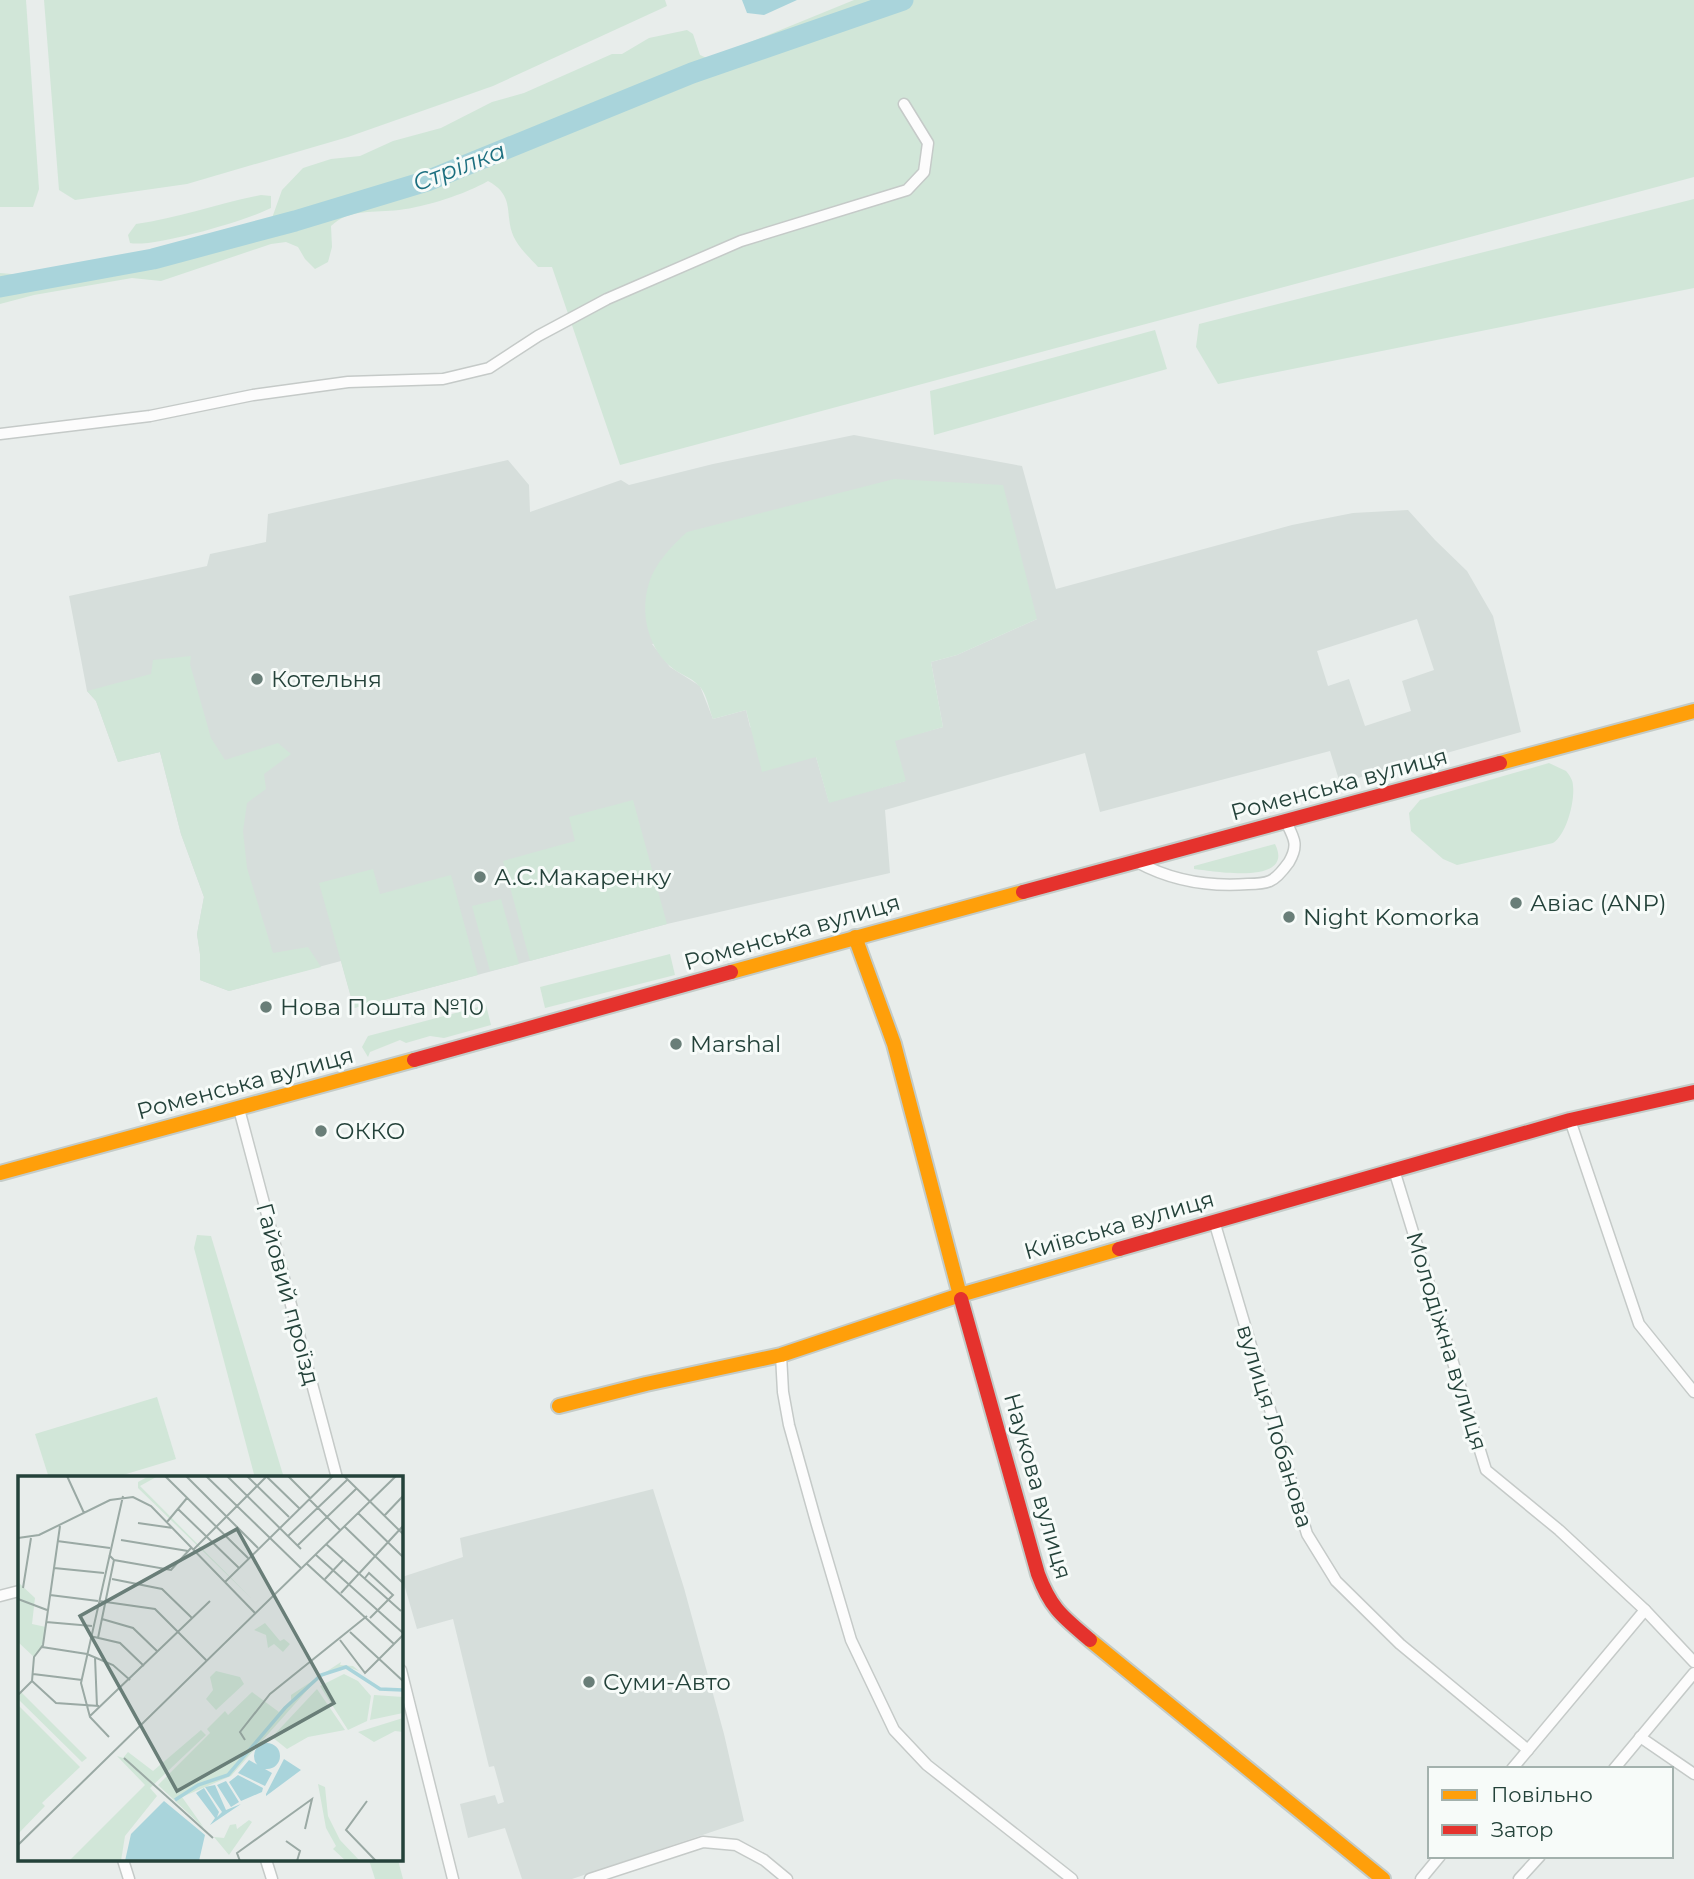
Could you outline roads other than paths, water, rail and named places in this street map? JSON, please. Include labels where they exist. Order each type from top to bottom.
[{"type":"street","points":[[0,434],[150,416],[253,395],[348,382],[443,379],[489,368],[538,336],[607,299],[741,241],[907,191],[924,172],[928,143],[904,104]]},
{"type":"street","name":"Роменська вулиця","points":[[0,1173],[855,937],[1694,711]]},
{"type":"street","points":[[1137,862],[1157,873],[1203,884],[1229,886],[1271,881],[1285,869],[1292,857],[1295,841],[1286,822]]},
{"type":"street","name":"Наукова вулиця","points":[[855,937],[894,1044],[960,1295],[1046,1595],[1057,1612],[1155,1695],[1384,1879]]},
{"type":"street","name":"Київська вулиця","points":[[559,1406],[781,1355],[960,1295],[1214,1221],[1570,1120],[1694,1092]]},
{"type":"street","name":"Гайовий проїзд","points":[[239,1109],[336,1476]]},
{"type":"street","points":[[1570,1120],[1639,1324],[1694,1391]]},
{"type":"street","name":"Молодіжна вулиця","points":[[1394,1170],[1486,1470],[1559,1530],[1645,1611],[1694,1662]]},
{"type":"street","name":"вулиця Лобанова","points":[[1214,1221],[1307,1534],[1336,1581],[1400,1644],[1528,1750]]},
{"type":"street","points":[[781,1355],[783,1392],[789,1425],[817,1525],[852,1640],[894,1730],[927,1765],[1072,1879]]},
{"type":"street","points":[[0,1597],[18,1591]]},
{"type":"street","points":[[1514,1767],[1645,1611]]},
{"type":"street","points":[[1616,1767],[1694,1673]]},
{"type":"street","points":[[402,1674],[453,1879]]},
{"type":"street","points":[[1640,1737],[1694,1774]]},
{"type":"street","points":[[590,1879],[703,1842],[736,1846],[764,1860],[787,1879]]},
{"type":"street","points":[[1421,1879],[1438,1858]]},
{"type":"street","points":[[1519,1879],[1538,1858]]},
{"type":"street","points":[[124,1862],[129,1879]]},
{"type":"street","points":[[267,1862],[272,1879]]},
{"type":"water","points":[[742,0],[797,0],[764,15],[747,13]]},
{"type":"waterway","name":"Стрілка","points":[[0,287],[153,259],[295,221],[427,181],[692,73],[903,0]]},
{"type":"place","name":"Котельня","points":[[257,679]]},
{"type":"place","name":"А.С.Макаренку","points":[[480,877]]},
{"type":"place","name":"Авіас (ANP)","points":[[1516,903]]},
{"type":"place","name":"Night Komorka","points":[[1289,917]]},
{"type":"place","name":"Нова Пошта №10","points":[[266,1007]]},
{"type":"place","name":"Marshal","points":[[676,1044]]},
{"type":"place","name":"ОККО","points":[[321,1131]]},
{"type":"place","name":"Суми-Авто","points":[[589,1682]]}]
